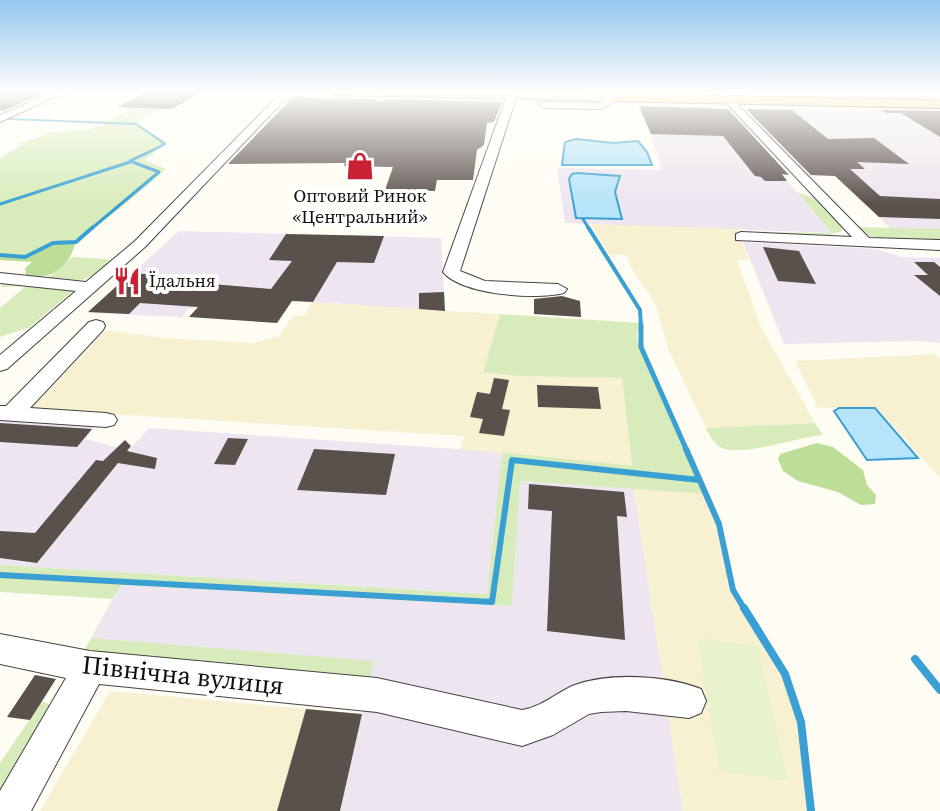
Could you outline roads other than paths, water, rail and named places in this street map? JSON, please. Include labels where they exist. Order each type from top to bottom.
[{"type":"street","points":[[0,365],[9,345],[46,323],[140,244],[250,130]]},
{"type":"street","points":[[500,130],[451,272],[456,279],[476,284],[558,289]]},
{"type":"street","points":[[756,130],[867,244]]},
{"type":"street","points":[[829,242],[847,237],[852,229]]},
{"type":"street","points":[[741,237],[940,245]]},
{"type":"street","points":[[1,277],[90,287]]},
{"type":"street","points":[[5,413],[96,326],[46,323]]},
{"type":"street","points":[[5,413],[106,420]]},
{"type":"street","name":"Північна вулиця","points":[[0,649],[90,667],[366,693],[522,728],[544,723],[591,697],[623,695],[689,701]]},
{"type":"street","points":[[10,811],[90,667]]},
{"type":"water","points":[[576,139],[613,143],[638,141],[652,165],[562,165],[565,142]]},
{"type":"water","points":[[577,173],[620,176],[615,192],[622,219],[576,218],[569,179]]},
{"type":"water","points":[[839,408],[875,408],[918,458],[867,460],[834,411]]},
{"type":"waterway","points":[[144,130],[165,144],[151,151]]},
{"type":"waterway","points":[[91,229],[159,172],[130,161],[151,151]]},
{"type":"waterway","points":[[147,153],[151,151]]},
{"type":"waterway","points":[[0,204],[130,162]]},
{"type":"waterway","points":[[583,219],[589,229]]},
{"type":"waterway","points":[[0,255],[25,257],[53,243],[76,242],[93,227]]},
{"type":"waterway","points":[[588,227],[640,310],[641,327]]},
{"type":"waterway","points":[[641,327],[641,347],[687,451]]},
{"type":"waterway","points":[[686,449],[719,524],[733,590],[745,610]]},
{"type":"waterway","points":[[0,575],[492,602],[512,460],[699,480]]},
{"type":"waterway","points":[[744,608],[785,674],[801,722],[811,811]]},
{"type":"waterway","points":[[915,659],[940,690]]},
{"type":"place","name":"Оптовий Ринок «Центральний»","points":[[360,166]]},
{"type":"place","name":"Їдальня","points":[[127,281]]}]
